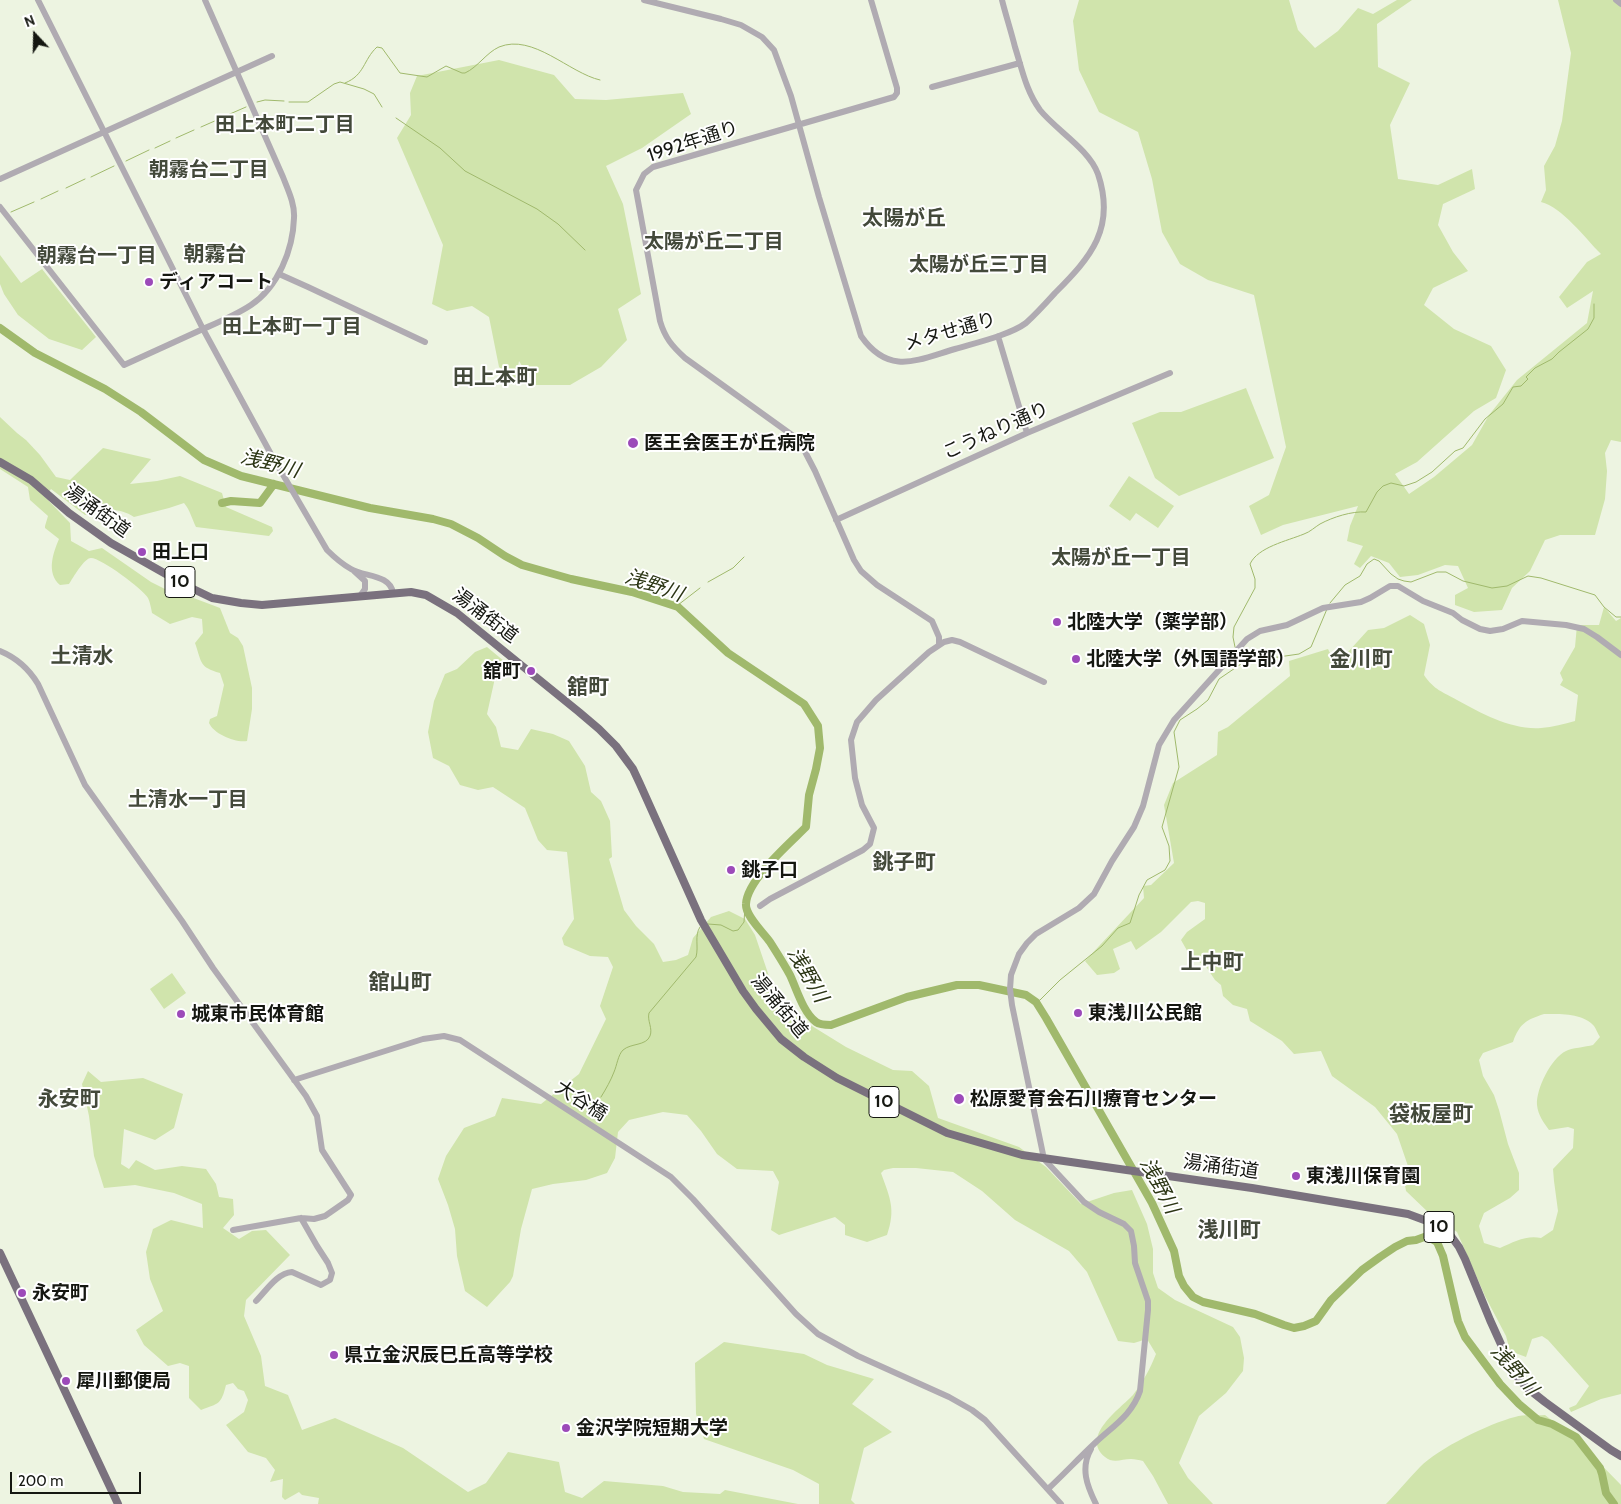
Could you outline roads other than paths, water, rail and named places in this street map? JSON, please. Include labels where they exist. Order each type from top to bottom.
[{"type":"main road","name":"湯涌街道","points":[[0,462],[31,480],[69,513],[111,543],[212,598],[262,605],[411,592],[426,595],[458,613],[579,712],[616,746],[633,769],[710,936],[756,1009],[782,1040],[804,1057],[837,1078],[948,1133],[1022,1155],[1352,1204],[1408,1214],[1435,1224],[1448,1232],[1459,1247],[1509,1365],[1521,1381],[1544,1402],[1621,1456]]},
{"type":"main road","points":[[0,1253],[3,1264],[26,1306],[118,1504]]},
{"type":"street","points":[[38,0],[203,330],[272,456],[327,550],[338,561],[365,581],[365,588],[360,596]]},
{"type":"street","points":[[0,207],[124,364],[203,330],[253,304],[278,274],[289,251],[295,217],[290,195],[205,0]]},
{"type":"street","name":"メタせ通り","points":[[644,0],[741,25],[762,37],[774,50],[791,96],[861,336],[877,354],[899,363],[918,360],[998,336],[1025,324],[1088,258],[1098,241],[1103,220],[1104,195],[1097,172],[1084,153],[1040,110],[1026,87],[1002,0]]},
{"type":"street","name":"1992年通り","points":[[871,0],[897,93],[894,97],[653,167],[644,174],[636,190],[664,336],[685,358],[792,435],[800,444],[815,471],[854,560],[861,571],[877,585],[932,621],[939,637],[939,645]]},
{"type":"street","points":[[1616,0],[1621,4]]},
{"type":"street","points":[[0,179],[272,56]]},
{"type":"street","points":[[932,87],[1020,63]]},
{"type":"street","points":[[278,274],[425,342]]},
{"type":"street","points":[[998,336],[1027,433]]},
{"type":"street","name":"こうねり通り","points":[[836,520],[1027,433],[1170,373]]},
{"type":"street","points":[[354,571],[388,583],[393,593]]},
{"type":"street","points":[[1048,1489],[1127,1415],[1136,1404],[1140,1391],[1148,1322],[1148,1301],[1135,1263],[1131,1231],[1124,1224],[1099,1212],[1084,1202],[1044,1159],[1012,1005],[1011,975],[1018,954],[1036,934],[1079,908],[1094,894],[1134,827],[1143,806],[1160,745],[1174,720],[1247,639],[1260,632],[1287,625],[1323,608],[1361,602],[1390,586],[1398,586],[1423,601],[1453,613],[1480,629],[1490,631],[1503,629],[1522,621],[1566,625],[1584,629],[1621,655]]},
{"type":"street","points":[[760,906],[863,850],[870,844],[874,828],[862,805],[855,778],[852,734],[860,718],[876,700],[929,652],[939,645],[952,640],[960,642],[1044,682]]},
{"type":"street","points":[[0,652],[14,657],[31,672],[85,785],[306,1096],[317,1116],[322,1150],[351,1195],[348,1200],[325,1216],[301,1218],[233,1230]]},
{"type":"street","name":"大谷橋","points":[[294,1080],[423,1039],[444,1036],[460,1040],[671,1177],[813,1330],[827,1340],[858,1356],[949,1396],[986,1420],[1061,1504]]},
{"type":"street","points":[[256,1300],[282,1274],[288,1272],[321,1285],[330,1280],[332,1273],[328,1263],[301,1218]]},
{"type":"street","points":[[1096,1442],[1086,1462],[1084,1472],[1096,1504]]},
{"type":"waterway","points":[[345,83],[352,80],[360,72],[377,47],[382,48],[400,73],[427,77],[446,66],[465,73],[494,50],[512,44],[538,49],[576,70],[600,80]]},
{"type":"waterway","points":[[289,102],[308,102],[340,82],[374,94],[382,107]]},
{"type":"waterway","points":[[257,102],[265,100],[284,101]]},
{"type":"waterway","points":[[223,117],[246,107]]},
{"type":"waterway","points":[[396,118],[440,148],[465,171],[537,209],[558,224],[585,250]]},
{"type":"waterway","points":[[201,127],[217,120]]},
{"type":"waterway","points":[[176,138],[194,130]]},
{"type":"waterway","points":[[155,148],[170,141]]},
{"type":"waterway","points":[[126,161],[149,150]]},
{"type":"waterway","points":[[91,177],[114,166]]},
{"type":"waterway","points":[[66,188],[85,179]]},
{"type":"waterway","points":[[41,199],[58,191]]},
{"type":"waterway","points":[[11,212],[34,202]]},
{"type":"waterway","points":[[1235,647],[1234,627],[1255,588],[1255,579],[1250,564],[1259,553],[1306,533],[1331,519],[1366,512],[1377,492],[1383,486],[1391,483],[1404,486],[1416,482],[1432,472],[1455,451],[1463,448],[1485,419],[1503,404],[1513,387],[1521,386],[1528,379],[1526,377],[1535,368],[1552,359],[1588,329],[1594,318],[1594,304]]},
{"type":"waterway","name":"浅野川","points":[[0,328],[35,353],[105,389],[141,412],[204,460],[241,476],[370,508],[451,524],[522,565],[571,579],[632,592],[678,607],[728,653],[804,704],[818,726],[820,748],[809,795],[806,827],[770,863],[753,884],[746,904],[748,914],[770,942],[788,971],[811,1018],[819,1024],[831,1025],[907,997],[957,985],[979,985],[1026,995],[1036,1002],[1152,1203],[1174,1251],[1179,1276],[1184,1286],[1193,1297],[1203,1302],[1255,1314],[1294,1328],[1304,1326],[1316,1321],[1331,1300],[1362,1270],[1395,1247],[1407,1241],[1427,1236],[1437,1242],[1443,1256],[1458,1321],[1465,1337],[1500,1384],[1519,1404],[1538,1420],[1552,1424],[1576,1437],[1600,1468],[1606,1493],[1614,1504]]},
{"type":"waterway","points":[[222,503],[231,501],[260,503],[274,484]]},
{"type":"waterway","points":[[708,582],[733,568],[744,557]]},
{"type":"waterway","points":[[1330,603],[1345,585],[1360,576],[1367,564],[1374,559],[1379,561],[1398,579],[1411,582],[1437,572],[1446,572],[1463,581],[1492,588],[1507,586],[1528,576],[1541,578],[1595,595],[1604,607],[1616,617],[1621,617]]},
{"type":"waterway","points":[[678,607],[678,605],[700,588]]},
{"type":"waterway","points":[[1036,1002],[1102,946],[1118,928],[1130,923],[1139,895],[1147,880],[1165,870],[1170,861],[1169,846],[1162,827],[1179,767],[1174,732],[1180,720],[1208,700],[1219,679],[1244,662],[1299,654],[1311,647],[1327,609]]},
{"type":"waterway","points":[[1239,652],[1243,661]]},
{"type":"waterway","points":[[708,924],[721,925],[733,931],[738,930],[744,922],[745,907]]},
{"type":"waterway","points":[[601,1097],[621,1052],[626,1048],[642,1043],[650,1036],[649,1013],[696,957],[697,934],[700,927]]},
{"type":"place","name":"ディアコート","points":[[149,282]]},
{"type":"place","name":"医王会医王が丘病院","points":[[633,443]]},
{"type":"place","name":"田上口","points":[[142,552]]},
{"type":"place","name":"北陸大学（薬学部）","points":[[1057,622]]},
{"type":"place","name":"北陸大学（外国語学部）","points":[[1076,659]]},
{"type":"place","name":"舘町","points":[[531,671]]},
{"type":"place","name":"銚子口","points":[[731,870]]},
{"type":"place","name":"東浅川公民館","points":[[1078,1013]]},
{"type":"place","name":"城東市民体育館","points":[[181,1014]]},
{"type":"place","name":"松原愛育会石川療育センター","points":[[959,1099]]},
{"type":"place","name":"東浅川保育園","points":[[1296,1176]]},
{"type":"place","name":"永安町","points":[[22,1293]]},
{"type":"place","name":"県立金沢辰巳丘高等学校","points":[[334,1355]]},
{"type":"place","name":"犀川郵便局","points":[[66,1381]]},
{"type":"place","name":"金沢学院短期大学","points":[[566,1428]]},
{"type":"district","name":"田上本町二丁目","points":[[285,125]]},
{"type":"district","name":"朝霧台二丁目","points":[[209,170]]},
{"type":"district","name":"太陽が丘","points":[[904,219]]},
{"type":"district","name":"太陽が丘二丁目","points":[[714,242]]},
{"type":"district","name":"朝霧台","points":[[215,255]]},
{"type":"district","name":"朝霧台一丁目","points":[[97,256]]},
{"type":"district","name":"太陽が丘三丁目","points":[[979,265]]},
{"type":"district","name":"田上本町一丁目","points":[[292,327]]},
{"type":"district","name":"田上本町","points":[[495,378]]},
{"type":"district","name":"太陽が丘一丁目","points":[[1121,558]]},
{"type":"district","name":"土清水","points":[[82,657]]},
{"type":"district","name":"金川町","points":[[1361,660]]},
{"type":"district","name":"舘町","points":[[588,688]]},
{"type":"district","name":"土清水一丁目","points":[[188,800]]},
{"type":"district","name":"銚子町","points":[[904,863]]},
{"type":"district","name":"上中町","points":[[1212,963]]},
{"type":"district","name":"舘山町","points":[[400,983]]},
{"type":"district","name":"永安町","points":[[69,1100]]},
{"type":"district","name":"袋板屋町","points":[[1431,1115]]},
{"type":"district","name":"浅川町","points":[[1229,1231]]}]
